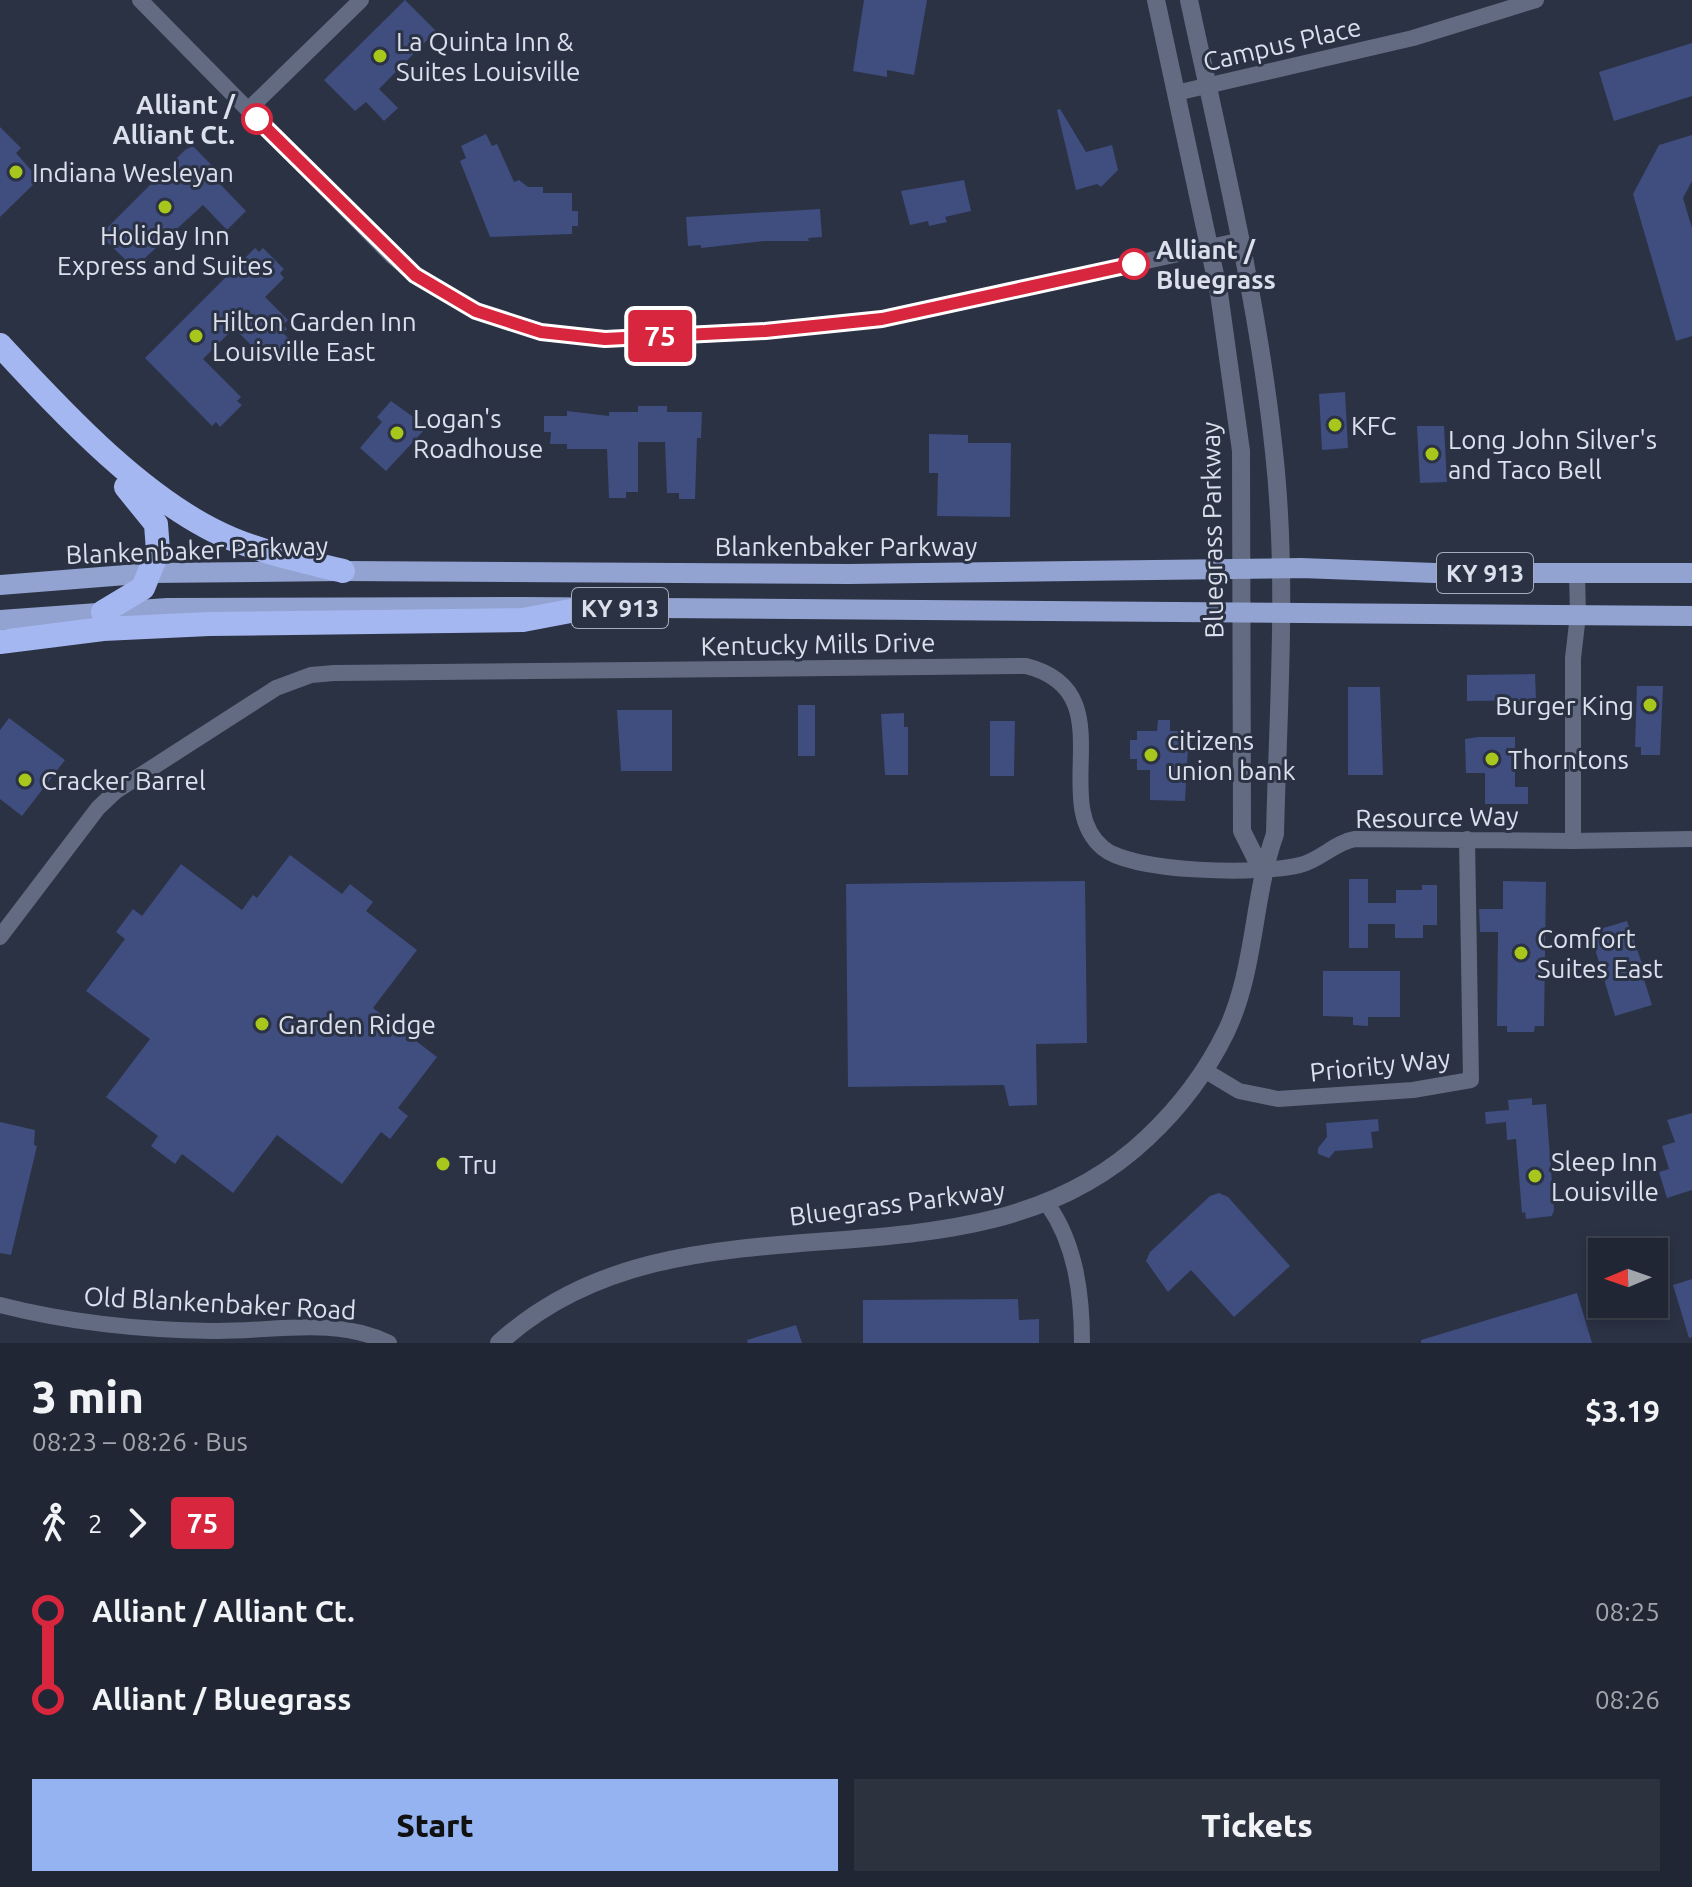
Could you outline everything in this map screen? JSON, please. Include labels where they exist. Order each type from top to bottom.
[{"type":"highway","points":[[0,345],[149,512],[159,533],[158,551],[143,588],[103,612]]},
{"type":"highway","points":[[34,382],[163,502],[232,539],[343,571]]},
{"type":"highway","points":[[0,642],[90,630],[194,625],[523,620],[581,609]]},
{"type":"main road","name":"Blankenbaker Parkway","points":[[0,585],[151,573],[343,571],[1692,573]]},
{"type":"main road","name":"KY 913","points":[[0,620],[198,608],[1692,616]]},
{"type":"street","points":[[140,0],[415,275],[476,311],[508,323],[574,337],[765,331],[882,319],[1242,240]]},
{"type":"street","points":[[248,110],[361,0]]},
{"type":"street","name":"Bluegrass Parkway","points":[[1156,0],[1209,247],[1241,451],[1242,831],[1262,871]]},
{"type":"street","name":"Bluegrass Parkway","points":[[499,1343],[563,1297],[647,1262],[697,1253],[937,1230],[1015,1216],[1048,1205],[1127,1156],[1168,1117],[1204,1070],[1240,999],[1257,928],[1262,871],[1275,834],[1280,612],[1275,456],[1242,240],[1189,0]]},
{"type":"street","name":"Campus Place","points":[[1176,93],[1413,38],[1536,0]]},
{"type":"street","points":[[1573,841],[1573,658],[1578,615],[1577,572]]},
{"type":"street","name":"Kentucky Mills Drive","points":[[0,937],[98,808],[116,791],[276,688],[311,675],[334,673],[1026,666],[1050,675],[1071,695],[1077,707],[1081,720],[1084,814],[1101,847],[1116,857],[1140,864],[1262,871]]},
{"type":"street","name":"Priority Way","points":[[1204,1070],[1239,1091],[1278,1099],[1413,1090],[1471,1080],[1467,839]]},
{"type":"street","name":"Resource Way","points":[[1262,871],[1320,859],[1346,840],[1692,839]]},
{"type":"street","points":[[1048,1205],[1062,1228],[1079,1284],[1082,1343]]},
{"type":"street","name":"Old Blankenbaker Road","points":[[0,1305],[75,1321],[154,1329],[341,1327],[389,1343]]},
{"type":"building","name":"La Quinta Inn & Suites Louisville","points":[[405,0],[436,31],[379,89],[398,108],[384,121],[366,102],[355,111],[324,80]]},
{"type":"building","points":[[864,0],[927,0],[914,75],[887,70],[887,77],[853,71]]},
{"type":"building","points":[[1692,43],[1692,96],[1614,121],[1599,72]]},
{"type":"building","points":[[1060,109],[1086,152],[1112,145],[1118,170],[1101,187],[1097,184],[1076,190],[1057,110]]},
{"type":"building","name":"Indiana Wesleyan","points":[[0,127],[21,148],[16,153],[39,179],[0,217]]},
{"type":"building","points":[[486,134],[492,146],[497,144],[514,182],[519,180],[528,187],[543,187],[543,193],[572,193],[572,211],[578,211],[578,226],[572,226],[572,234],[490,237],[460,161],[466,158],[461,146]]},
{"type":"building","points":[[1692,135],[1692,181],[1683,198],[1692,228],[1692,336],[1676,341],[1633,194],[1659,145]]},
{"type":"building","name":"Holiday Inn Express and Suites","points":[[193,146],[224,178],[219,183],[246,211],[227,230],[203,205],[134,268],[103,238],[107,233],[104,231],[185,150]]},
{"type":"building","points":[[964,180],[971,211],[945,217],[947,222],[929,226],[928,221],[910,225],[901,191]]},
{"type":"building","points":[[820,209],[822,237],[808,238],[809,241],[765,241],[701,248],[701,245],[688,246],[686,217]]},
{"type":"building","name":"Hilton Garden Inn Louisville East","points":[[255,248],[259,252],[263,248],[284,269],[280,273],[284,278],[265,297],[288,320],[283,325],[287,329],[283,333],[302,352],[289,365],[271,346],[267,351],[262,346],[257,351],[234,328],[203,359],[241,397],[237,401],[242,405],[220,427],[216,422],[212,426],[145,358]]},
{"type":"building","name":"KFC","points":[[1345,392],[1348,448],[1322,450],[1319,394]]},
{"type":"building","name":"Logan's Roadhouse","points":[[391,401],[427,427],[386,471],[360,448],[382,422],[377,417]]},
{"type":"building","points":[[638,406],[667,406],[667,412],[702,412],[701,438],[697,438],[695,499],[679,499],[679,493],[667,493],[665,442],[638,442],[638,492],[626,492],[626,498],[609,498],[607,449],[567,449],[567,444],[550,444],[551,432],[544,432],[544,416],[567,416],[567,411],[609,416],[609,412],[638,412]]},
{"type":"building","name":"Long John Silver's and Taco Bell","points":[[1417,426],[1444,426],[1447,482],[1420,483]]},
{"type":"building","points":[[929,434],[968,435],[968,443],[1011,443],[1010,517],[937,516],[938,473],[929,473]]},
{"type":"building","points":[[1535,674],[1536,700],[1467,701],[1467,675]]},
{"type":"building","name":"Burger King","points":[[1637,686],[1663,686],[1660,755],[1641,755],[1641,747],[1635,747]]},
{"type":"building","points":[[1348,687],[1380,687],[1383,775],[1348,775]]},
{"type":"building","points":[[798,705],[815,705],[815,756],[798,756]]},
{"type":"building","points":[[617,710],[672,710],[672,771],[621,771]]},
{"type":"building","points":[[904,713],[904,727],[908,727],[908,775],[885,775],[881,714]]},
{"type":"building","name":"Cracker Barrel","points":[[9,718],[65,760],[22,816],[0,799],[0,730]]},
{"type":"building","points":[[1158,720],[1170,720],[1170,731],[1189,731],[1185,801],[1150,800],[1150,770],[1137,770],[1137,759],[1130,759],[1130,740],[1137,740],[1137,731],[1157,731]]},
{"type":"building","points":[[990,721],[1015,721],[1014,776],[990,776]]},
{"type":"building","points":[[1515,737],[1515,787],[1528,787],[1528,804],[1485,804],[1485,773],[1466,773],[1465,739]]},
{"type":"building","name":"Garden Ridge","points":[[290,855],[342,894],[350,884],[373,902],[366,911],[417,950],[373,1008],[437,1057],[398,1108],[408,1116],[390,1139],[381,1132],[342,1184],[277,1135],[233,1193],[182,1154],[175,1164],[151,1146],[158,1136],[106,1097],[150,1039],[86,991],[125,939],[116,932],[133,909],[142,916],[181,864],[242,910],[253,895],[257,898]]},
{"type":"building","points":[[1349,879],[1368,879],[1368,903],[1396,903],[1396,890],[1422,890],[1422,885],[1437,885],[1437,925],[1423,925],[1423,938],[1395,938],[1395,924],[1368,924],[1368,948],[1349,948]]},
{"type":"building","points":[[1085,881],[1087,1043],[1036,1044],[1037,1105],[1009,1106],[1004,1085],[848,1087],[846,884]]},
{"type":"building","name":"Comfort Suites East","points":[[1503,881],[1546,882],[1544,1026],[1535,1026],[1534,1032],[1507,1032],[1507,1026],[1497,1026],[1498,932],[1480,932],[1479,909],[1503,909]]},
{"type":"building","points":[[1627,921],[1646,975],[1643,976],[1652,1005],[1615,1016],[1590,932]]},
{"type":"building","points":[[1323,971],[1400,971],[1400,1017],[1368,1017],[1368,1026],[1353,1025],[1353,1017],[1323,1016]]},
{"type":"building","name":"Sleep Inn Louisville","points":[[1532,1098],[1532,1105],[1546,1104],[1554,1210],[1552,1216],[1526,1219],[1525,1212],[1522,1213],[1516,1139],[1507,1140],[1506,1122],[1486,1124],[1485,1112],[1509,1110],[1508,1100]]},
{"type":"building","points":[[1692,1113],[1692,1190],[1667,1198],[1659,1172],[1669,1169],[1662,1146],[1675,1142],[1667,1120]]},
{"type":"building","points":[[1378,1119],[1379,1131],[1371,1132],[1373,1148],[1335,1151],[1329,1158],[1318,1154],[1318,1148],[1327,1137],[1326,1123]]},
{"type":"building","points":[[0,1122],[35,1130],[34,1145],[37,1146],[11,1255],[0,1253]]},
{"type":"building","points":[[1219,1193],[1228,1197],[1290,1266],[1234,1317],[1191,1270],[1168,1292],[1146,1261],[1150,1252],[1210,1196]]},
{"type":"building","points":[[1692,1279],[1692,1337],[1689,1338],[1673,1285]]},
{"type":"building","points":[[1577,1293],[1592,1343],[1421,1343],[1421,1340]]},
{"type":"building","points":[[1018,1299],[1019,1320],[1039,1319],[1039,1343],[863,1343],[863,1300]]},
{"type":"building","points":[[796,1325],[802,1343],[748,1343],[747,1340]]},
{"type":"bus line","name":"75","points":[[257,119],[391,255],[415,275],[476,311],[541,332],[605,339],[765,331],[882,319],[947,308],[1134,264]]},
{"type":"place","name":"La Quinta Inn & Suites Louisville","points":[[380,56]]},
{"type":"place","name":"Alliant / Alliant Ct.","points":[[257,119]]},
{"type":"place","name":"Indiana Wesleyan","points":[[16,172]]},
{"type":"place","name":"Holiday Inn Express and Suites","points":[[165,207]]},
{"type":"place","name":"Alliant / Bluegrass","points":[[1134,264]]},
{"type":"place","name":"Hilton Garden Inn Louisville East","points":[[196,336]]},
{"type":"place","name":"KFC","points":[[1335,425]]},
{"type":"place","name":"Logan's Roadhouse","points":[[397,433]]},
{"type":"place","name":"Long John Silver's and Taco Bell","points":[[1432,454]]},
{"type":"place","name":"Burger King","points":[[1650,705]]},
{"type":"place","name":"citizens union bank","points":[[1151,755]]},
{"type":"place","name":"Thorntons","points":[[1492,759]]},
{"type":"place","name":"Cracker Barrel","points":[[25,780]]},
{"type":"place","name":"Comfort Suites East","points":[[1521,953]]},
{"type":"place","name":"Garden Ridge","points":[[262,1024]]},
{"type":"place","name":"Tru","points":[[443,1164]]},
{"type":"place","name":"Sleep Inn Louisville","points":[[1535,1176]]}]
